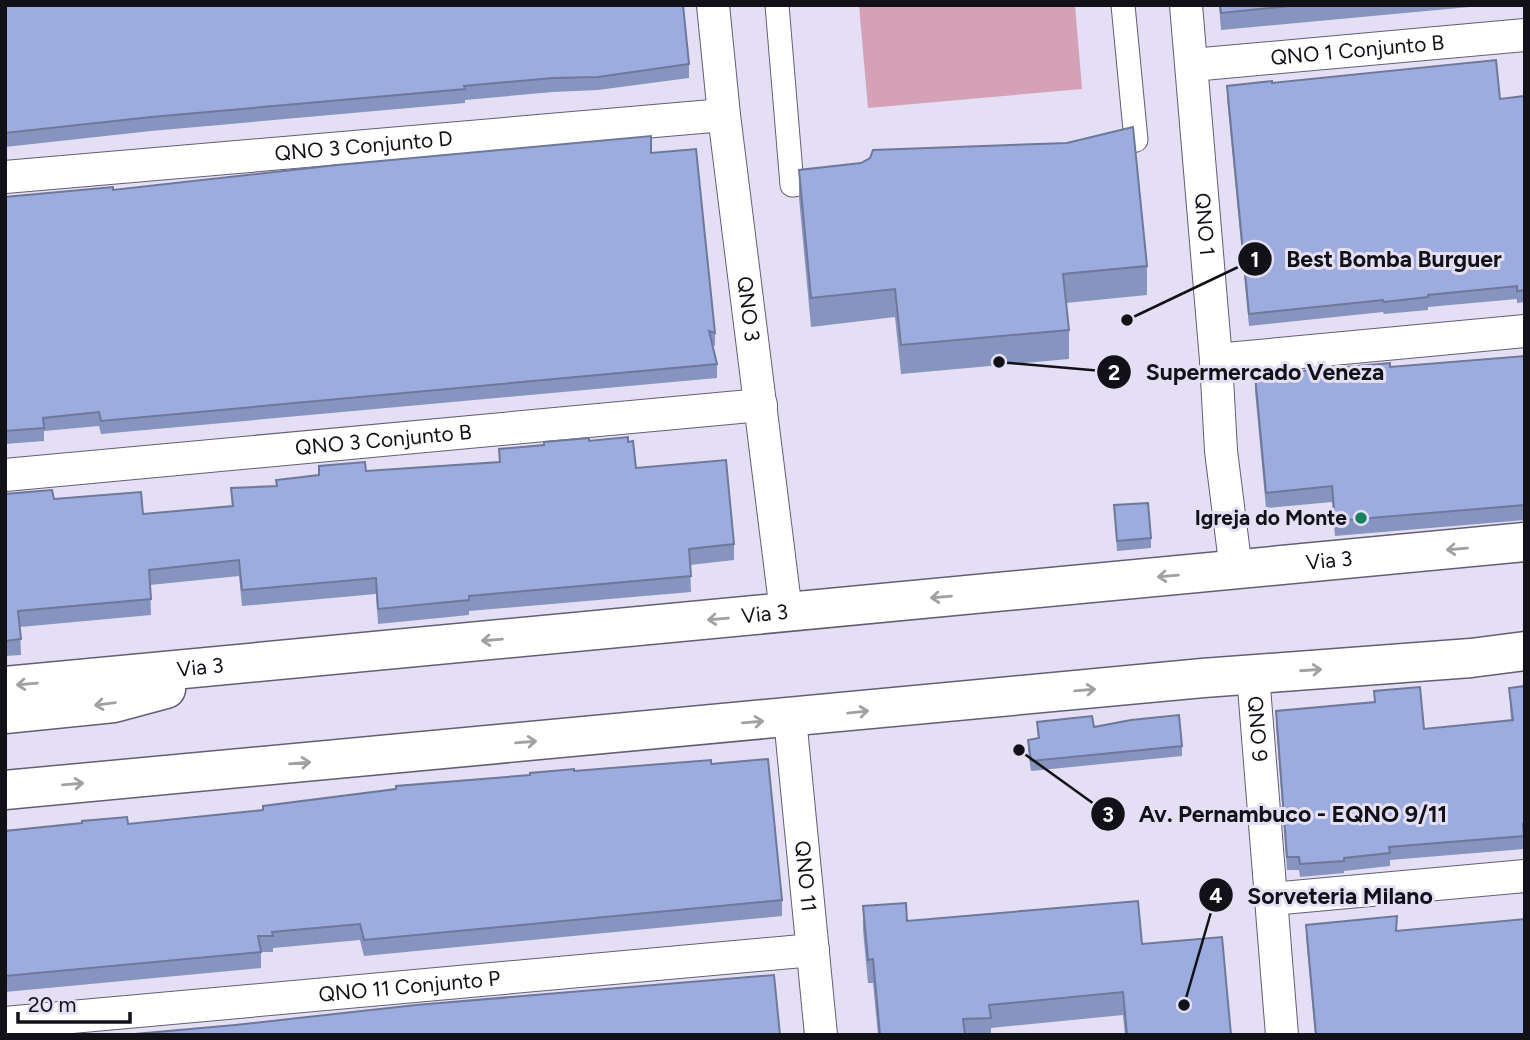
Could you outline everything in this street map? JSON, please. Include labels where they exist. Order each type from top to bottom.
[{"type":"main road","name":"Via 3","points":[[5,686],[1525,542]]},
{"type":"main road","points":[[5,790],[1525,651]]},
{"type":"main road","points":[[5,714],[114,703],[266,661]]},
{"type":"street","name":"QNO 3","points":[[713,5],[724,115],[786,612]]},
{"type":"street","points":[[777,5],[792,185],[846,180]]},
{"type":"street","points":[[1089,152],[1136,140],[1123,5]]},
{"type":"street","name":"QNO 1","points":[[1186,5],[1216,360],[1221,451],[1236,570]]},
{"type":"street","name":"QNO 1 Conjunto B","points":[[1192,65],[1525,34]]},
{"type":"street","name":"QNO 3 Conjunto D","points":[[5,177],[724,115]]},
{"type":"street","points":[[1216,360],[1525,331]]},
{"type":"street","name":"QNO 3 Conjunto B","points":[[5,475],[761,405]]},
{"type":"street","name":"QNO 9","points":[[1253,675],[1282,1035]]},
{"type":"street","name":"QNO 11","points":[[790,718],[821,1035]]},
{"type":"street","points":[[1271,899],[1525,876]]},
{"type":"street","name":"QNO 11 Conjunto P","points":[[5,1023],[813,950]]},
{"type":"shaded area","points":[[859,5],[1075,5],[1082,89],[868,108]]},
{"type":"building","points":[[5,5],[683,5],[689,64],[598,77],[464,86],[465,89],[5,133]]},
{"type":"building","points":[[1220,5],[1300,5],[1221,13]]},
{"type":"building","points":[[1496,60],[1500,99],[1525,96],[1525,290],[1517,291],[1517,286],[1249,314],[1227,86]]},
{"type":"building","points":[[1133,127],[1147,266],[1063,274],[1069,330],[901,345],[895,289],[811,298],[799,170],[861,163],[870,158],[873,150],[1067,143]]},
{"type":"building","points":[[651,136],[651,153],[696,149],[715,333],[709,331],[717,364],[101,421],[99,412],[43,418],[44,428],[5,431],[5,197],[113,187],[113,190],[337,165]]},
{"type":"building","points":[[1525,356],[1525,505],[1335,521],[1332,486],[1266,493],[1255,375],[1390,363],[1390,367]]},
{"type":"building","points":[[628,437],[628,442],[633,441],[636,468],[726,460],[734,544],[689,549],[691,576],[469,596],[469,600],[378,609],[376,578],[242,590],[239,560],[149,570],[151,599],[18,611],[21,639],[5,641],[5,494],[52,490],[54,499],[141,492],[143,514],[233,506],[231,488],[277,486],[276,480],[319,475],[319,466],[365,462],[366,471],[500,462],[499,449],[544,445],[544,442]]},
{"type":"building","points":[[1148,503],[1151,538],[1117,541],[1114,505]]},
{"type":"building","points":[[1525,686],[1524,836],[1389,847],[1390,853],[1344,858],[1344,861],[1300,864],[1299,857],[1287,857],[1276,711],[1375,702],[1374,691],[1420,687],[1424,729],[1513,720],[1509,688]]},
{"type":"building","points":[[1179,715],[1182,746],[1031,761],[1028,740],[1039,738],[1037,722],[1092,716],[1094,727]]},
{"type":"building","points":[[768,759],[782,900],[364,940],[360,924],[272,932],[273,936],[258,936],[261,952],[5,976],[5,831],[127,817],[128,824],[263,810],[263,806],[396,789],[396,786],[530,773],[711,760],[711,764]]},
{"type":"building","points":[[1138,901],[1142,944],[1222,937],[1231,1035],[1127,1035],[1123,992],[989,1005],[991,1018],[963,1019],[965,1035],[880,1035],[873,959],[868,960],[863,906],[906,903],[907,921]]},
{"type":"building","points":[[1397,916],[1396,931],[1525,919],[1525,1035],[1316,1035],[1306,925]]},
{"type":"building","points":[[774,975],[780,1035],[123,1035],[416,1005]]},
{"type":"place","name":"Best Bomba Burguer","points":[[1127,320]]},
{"type":"place","name":"Supermercado Veneza","points":[[999,362]]},
{"type":"place","name":"Igreja do Monte","points":[[1361,518]]},
{"type":"place","name":"Av. Pernambuco - EQNO 9/11","points":[[1019,750]]},
{"type":"place","name":"Sorveteria Milano","points":[[1184,1005]]}]
